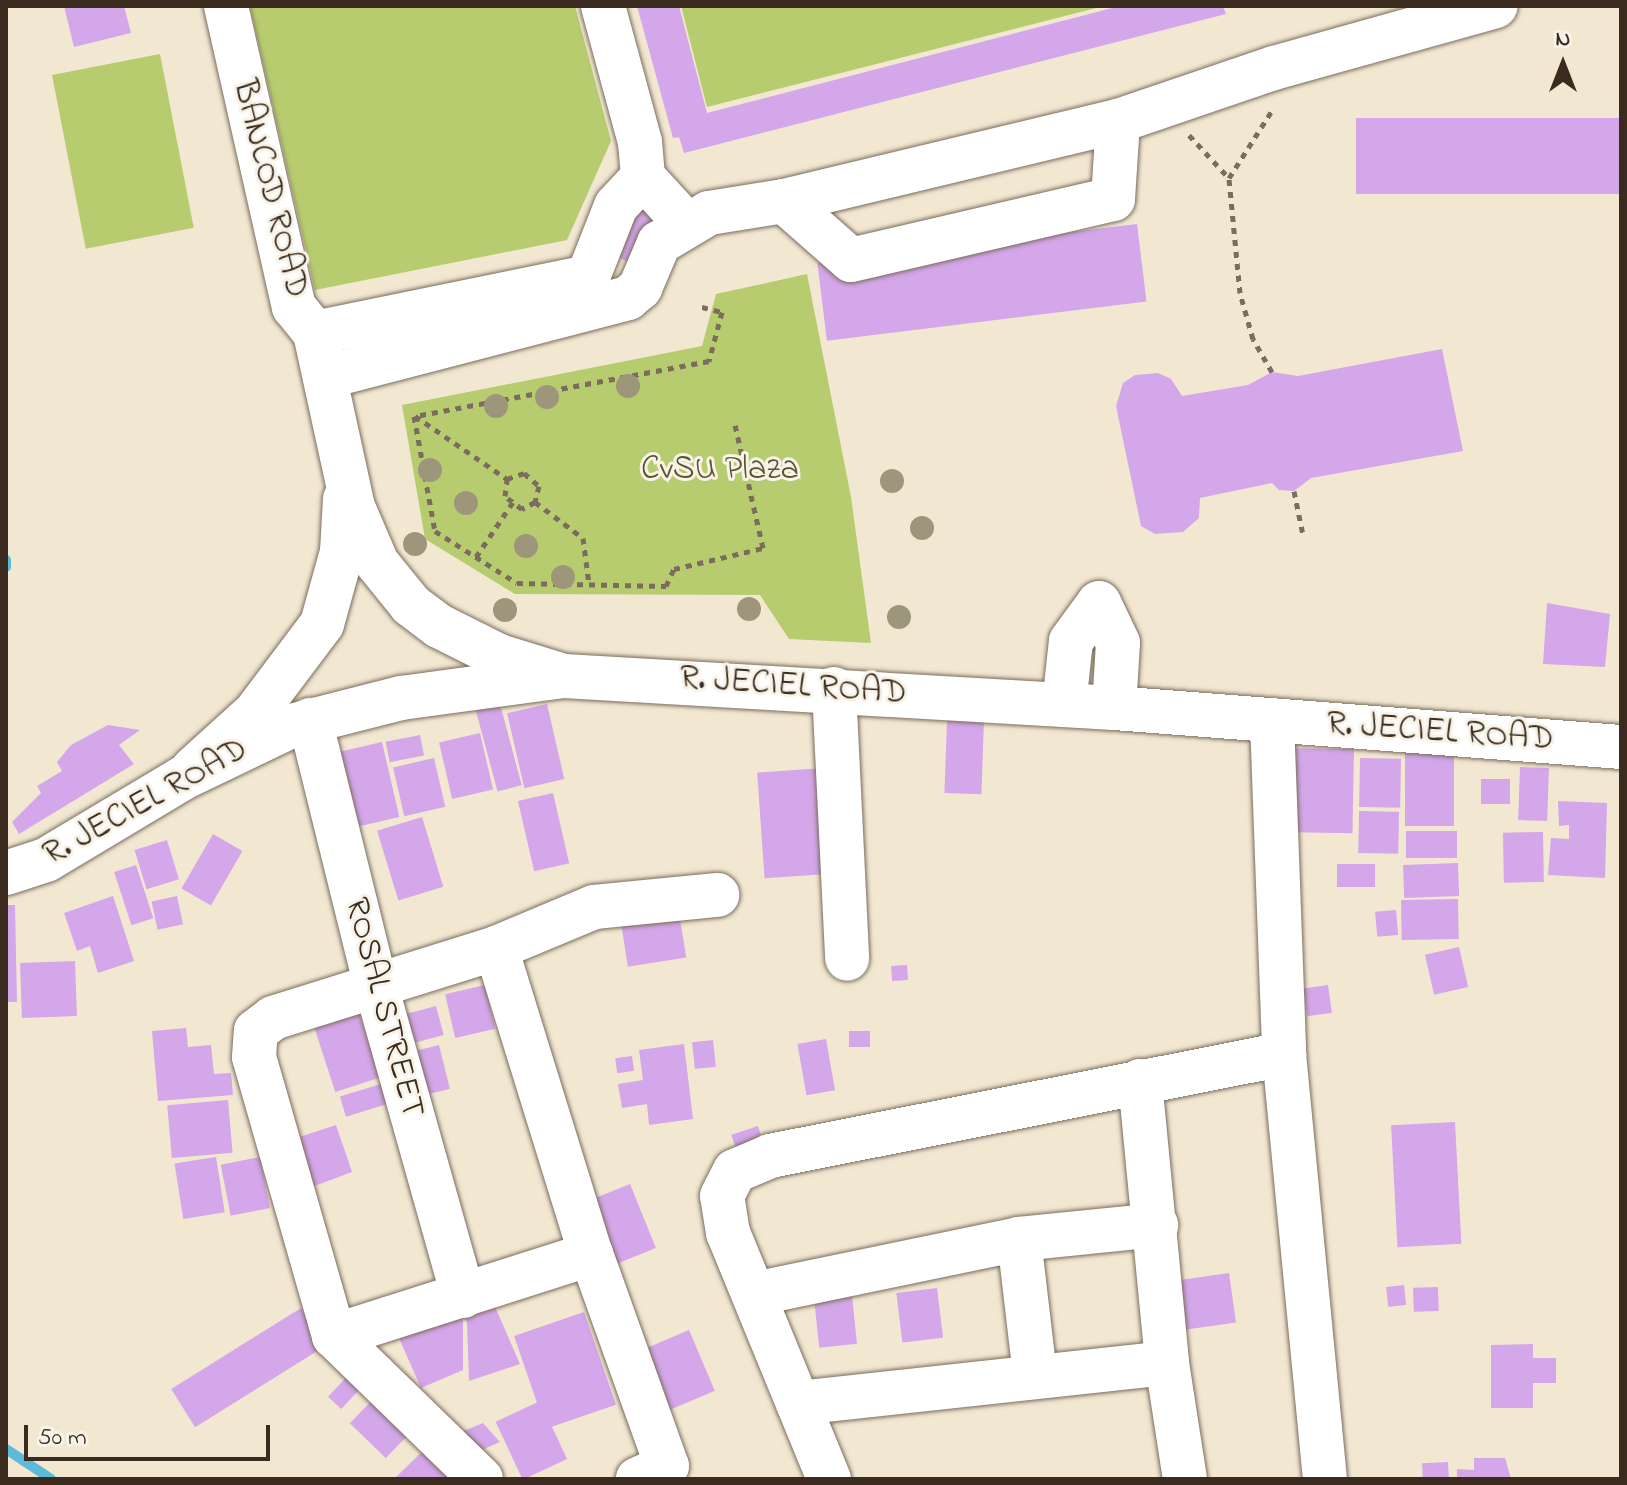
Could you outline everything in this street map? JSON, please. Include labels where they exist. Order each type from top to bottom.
[{"type":"street","name":"BANCOD ROAD","points":[[226,6],[294,307],[315,333],[353,507],[377,563],[411,605],[476,646],[564,676]]},
{"type":"street","points":[[603,6],[640,142],[643,177],[686,224]]},
{"type":"street","points":[[325,377],[628,298],[640,288],[659,243],[686,224],[709,213],[784,201],[1118,121],[1274,68],[1496,6]]},
{"type":"street","points":[[784,201],[851,260],[1113,199],[1118,121]]},
{"type":"street","points":[[315,333],[588,277],[616,206],[643,177]]},
{"type":"street","name":"BANCOD ROAD","points":[[183,778],[255,713],[322,624],[342,552],[346,508],[341,461]]},
{"type":"street","points":[[1064,705],[1071,641],[1099,603],[1118,643],[1114,708]]},
{"type":"street","name":"R. JECIEL ROAD","points":[[6,873],[70,848],[183,778],[310,720],[444,690],[564,676],[834,689],[1621,747]]},
{"type":"street","points":[[834,689],[847,959]]},
{"type":"street","name":"ROSAL STREET","points":[[310,720],[376,986],[463,1296]]},
{"type":"street","points":[[1272,720],[1284,1054],[1325,1479]]},
{"type":"street","points":[[481,1479],[334,1336],[253,1044],[256,1031],[273,1018],[496,948],[594,907],[717,895]]},
{"type":"street","points":[[496,948],[591,1254],[667,1466],[638,1479]]},
{"type":"street","points":[[829,1479],[721,1206],[724,1188],[743,1165],[1140,1081],[1284,1054]]},
{"type":"street","points":[[1140,1081],[1167,1363],[1185,1479]]},
{"type":"street","points":[[754,1294],[1019,1239],[1156,1225]]},
{"type":"street","points":[[1019,1239],[1035,1375]]},
{"type":"street","points":[[334,1336],[591,1254]]},
{"type":"street","points":[[798,1403],[1167,1363]]},
{"type":"path","points":[[1229,178],[1278,101],[1274,68]]},
{"type":"path","points":[[1184,129],[1229,178],[1240,293],[1253,339],[1272,372]]},
{"type":"path","points":[[414,416],[709,361],[722,312],[702,307]]},
{"type":"path","points":[[414,416],[507,479]]},
{"type":"path","points":[[414,416],[435,531],[517,583],[666,586],[674,569],[763,548],[735,425]]},
{"type":"path","points":[[524,473],[539,486],[535,502],[522,509],[505,496],[507,479],[524,473]]},
{"type":"path","points":[[1294,491],[1303,535]]},
{"type":"path","points":[[476,557],[513,502]]},
{"type":"path","points":[[535,502],[583,538],[589,584]]},
{"type":"green space","points":[[250,6],[575,6],[611,141],[567,240],[315,290]]},
{"type":"green space","points":[[681,6],[1104,6],[707,107]]},
{"type":"green space","points":[[160,54],[194,228],[86,249],[52,75]]},
{"type":"green space","name":"CvSU Plaza","points":[[807,274],[851,497],[871,643],[789,639],[760,595],[515,594],[425,539],[402,405],[702,346],[716,294]]},
{"type":"building","points":[[64,6],[124,6],[131,33],[74,47]]},
{"type":"building","points":[[637,6],[679,6],[707,113],[1120,6],[1223,6],[1226,14],[684,153],[679,137],[673,138]]},
{"type":"building","points":[[1356,118],[1621,118],[1621,194],[1356,194]]},
{"type":"building","points":[[629,202],[662,217],[640,267],[607,252]]},
{"type":"building","points":[[1137,224],[1147,301],[827,341],[817,263]]},
{"type":"building","points":[[1442,349],[1463,451],[1311,478],[1294,491],[1279,490],[1272,483],[1200,498],[1199,518],[1183,532],[1155,534],[1141,526],[1116,406],[1123,383],[1135,375],[1158,373],[1171,379],[1182,396],[1248,385],[1272,372],[1298,376]]},
{"type":"building","points":[[1547,603],[1610,614],[1605,667],[1543,664]]},
{"type":"building","points":[[500,704],[522,785],[498,792],[476,710]]},
{"type":"building","points":[[547,704],[564,779],[524,788],[507,713]]},
{"type":"building","points":[[947,720],[984,721],[981,794],[944,793]]},
{"type":"building","points":[[108,725],[140,730],[119,745],[134,764],[19,834],[12,822],[41,793],[37,786],[62,771],[57,762],[71,745]]},
{"type":"building","points":[[480,733],[493,790],[452,799],[439,742]]},
{"type":"building","points":[[420,735],[424,756],[390,762],[386,742]]},
{"type":"building","points":[[382,742],[399,817],[350,828],[332,753]]},
{"type":"building","points":[[1282,748],[1354,749],[1353,833],[1281,832]]},
{"type":"building","points":[[1405,752],[1454,752],[1454,826],[1405,826]]},
{"type":"building","points":[[434,758],[445,807],[404,816],[393,767]]},
{"type":"building","points":[[1360,758],[1401,759],[1400,808],[1359,807]]},
{"type":"building","points":[[1520,767],[1549,768],[1547,821],[1518,820]]},
{"type":"building","points":[[823,768],[830,874],[765,878],[757,773]]},
{"type":"building","points":[[1481,779],[1510,779],[1510,804],[1481,804]]},
{"type":"building","points":[[553,793],[569,863],[534,871],[518,801]]},
{"type":"building","points":[[1558,801],[1607,803],[1605,878],[1548,875],[1551,838],[1569,839],[1569,825],[1559,826]]},
{"type":"building","points":[[1359,811],[1399,812],[1398,854],[1358,853]]},
{"type":"building","points":[[422,817],[443,887],[398,901],[377,831]]},
{"type":"building","points":[[1406,831],[1457,831],[1457,858],[1406,858]]},
{"type":"building","points":[[1543,832],[1544,882],[1504,883],[1503,833]]},
{"type":"building","points":[[213,834],[242,851],[211,906],[182,889]]},
{"type":"building","points":[[167,840],[179,879],[146,889],[134,850]]},
{"type":"building","points":[[1458,863],[1459,896],[1404,898],[1403,865]]},
{"type":"building","points":[[1337,864],[1375,864],[1375,887],[1337,887]]},
{"type":"building","points":[[136,865],[153,918],[131,925],[114,872]]},
{"type":"building","points":[[113,896],[134,961],[98,973],[90,946],[77,951],[64,913]]},
{"type":"building","points":[[177,896],[183,924],[158,930],[152,901]]},
{"type":"building","points":[[1458,899],[1459,939],[1402,940],[1401,900]]},
{"type":"building","points":[[6,905],[15,905],[17,1002],[6,1002]]},
{"type":"building","points":[[1396,910],[1398,935],[1377,937],[1375,912]]},
{"type":"building","points":[[679,912],[686,957],[628,967],[621,921]]},
{"type":"building","points":[[1459,947],[1468,987],[1434,995],[1425,955]]},
{"type":"building","points":[[75,961],[77,1016],[22,1018],[20,963]]},
{"type":"building","points":[[907,965],[908,980],[892,981],[891,966]]},
{"type":"building","points":[[485,985],[495,1029],[455,1038],[445,994]]},
{"type":"building","points":[[1328,985],[1332,1013],[1307,1016],[1303,988]]},
{"type":"building","points":[[436,1006],[444,1035],[410,1044],[402,1015]]},
{"type":"building","points":[[358,1010],[380,1078],[335,1092],[313,1025]]},
{"type":"building","points":[[186,1028],[188,1047],[211,1045],[214,1074],[231,1073],[233,1095],[158,1101],[152,1031]]},
{"type":"building","points":[[849,1031],[870,1031],[870,1047],[849,1047]]},
{"type":"building","points":[[826,1039],[835,1090],[806,1095],[797,1044]]},
{"type":"building","points":[[713,1040],[716,1067],[695,1069],[692,1042]]},
{"type":"building","points":[[684,1044],[693,1119],[649,1125],[647,1104],[622,1108],[618,1084],[643,1080],[639,1050]]},
{"type":"building","points":[[439,1045],[450,1089],[421,1096],[410,1052]]},
{"type":"building","points":[[632,1056],[634,1071],[617,1073],[615,1058]]},
{"type":"building","points":[[381,1084],[387,1104],[346,1117],[340,1097]]},
{"type":"building","points":[[228,1100],[233,1153],[172,1158],[167,1105]]},
{"type":"building","points":[[1455,1122],[1461,1244],[1397,1247],[1391,1125]]},
{"type":"building","points":[[336,1125],[352,1172],[293,1194],[284,1142]]},
{"type":"building","points":[[758,1126],[764,1145],[738,1154],[731,1135]]},
{"type":"building","points":[[216,1157],[225,1212],[183,1219],[175,1164]]},
{"type":"building","points":[[260,1157],[270,1208],[231,1216],[221,1165]]},
{"type":"building","points":[[630,1184],[656,1248],[602,1270],[576,1206]]},
{"type":"building","points":[[1229,1273],[1236,1323],[1181,1330],[1175,1281]]},
{"type":"building","points":[[1404,1285],[1406,1305],[1388,1307],[1386,1287]]},
{"type":"building","points":[[486,1286],[520,1364],[469,1381],[467,1322],[452,1302]]},
{"type":"building","points":[[1438,1287],[1439,1311],[1414,1312],[1413,1288]]},
{"type":"building","points":[[937,1288],[943,1338],[902,1343],[896,1293]]},
{"type":"building","points":[[441,1294],[463,1321],[463,1370],[421,1388],[391,1320]]},
{"type":"building","points":[[852,1296],[857,1344],[819,1348],[814,1300]]},
{"type":"building","points":[[301,1308],[325,1346],[195,1427],[171,1389]]},
{"type":"building","points":[[584,1312],[616,1405],[546,1429],[514,1336]]},
{"type":"building","points":[[689,1330],[715,1391],[666,1411],[640,1351]]},
{"type":"building","points":[[1533,1344],[1533,1358],[1556,1358],[1556,1383],[1533,1383],[1533,1408],[1491,1408],[1491,1345]]},
{"type":"building","points":[[354,1369],[367,1381],[341,1409],[328,1397]]},
{"type":"building","points":[[379,1393],[415,1428],[386,1458],[350,1423]]},
{"type":"building","points":[[540,1401],[567,1459],[522,1479],[496,1422]]},
{"type":"building","points":[[483,1423],[500,1442],[477,1452],[461,1432]]},
{"type":"building","points":[[430,1444],[465,1479],[396,1477]]},
{"type":"building","points":[[1474,1458],[1505,1458],[1511,1479],[1457,1479],[1457,1469],[1474,1470]]},
{"type":"building","points":[[1448,1462],[1449,1479],[1423,1479],[1422,1463]]},
{"type":"waterway","points":[[6,560],[6,567]]},
{"type":"waterway","points":[[6,1449],[51,1479]]}]
